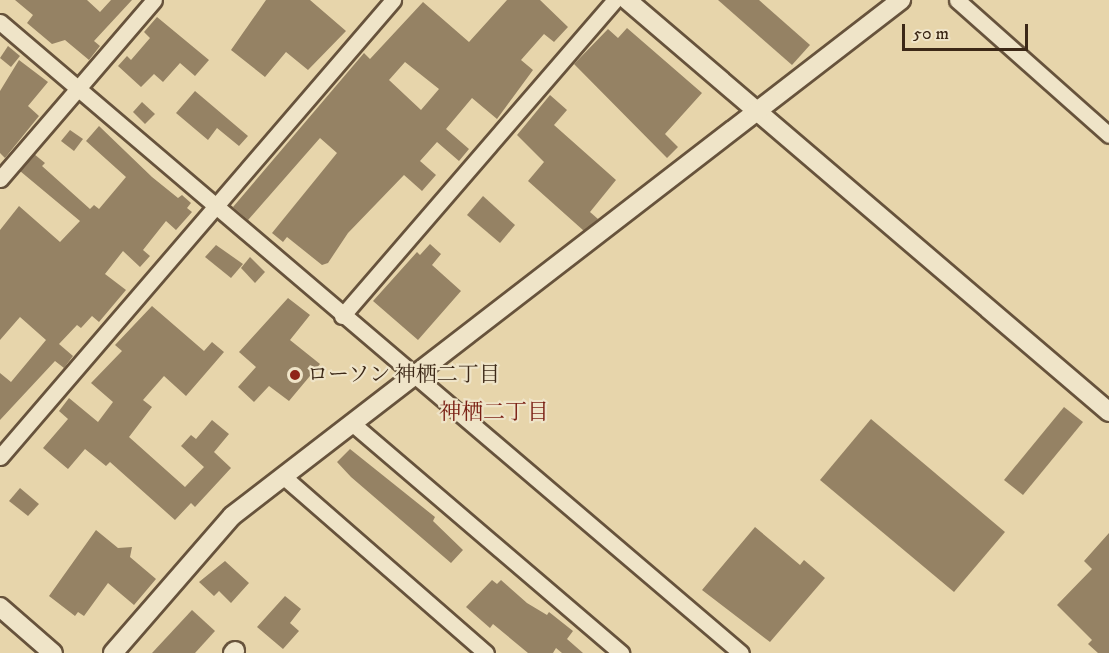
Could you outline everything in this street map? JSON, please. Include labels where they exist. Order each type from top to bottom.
[{"type":"street","points":[[0,179],[154,0]]},
{"type":"street","points":[[0,457],[393,0]]},
{"type":"street","points":[[342,316],[615,0]]},
{"type":"street","points":[[627,0],[1109,412]]},
{"type":"street","points":[[113,653],[232,516],[760,112],[901,0]]},
{"type":"street","points":[[957,0],[1109,135]]},
{"type":"street","points":[[0,22],[342,316],[416,376],[741,653]]},
{"type":"street","points":[[353,424],[621,653]]},
{"type":"street","points":[[284,477],[486,653]]},
{"type":"street","points":[[0,607],[53,653]]},
{"type":"building","points":[[15,0],[87,0],[100,12],[111,0],[132,0],[94,41],[100,46],[89,60],[65,40],[52,44],[27,23],[33,15]]},
{"type":"building","points":[[266,0],[310,0],[346,31],[308,70],[286,52],[265,77],[231,50]]},
{"type":"building","points":[[507,0],[540,0],[568,27],[554,42],[544,34],[521,60],[533,70],[497,119],[472,98],[446,129],[469,149],[459,161],[437,142],[420,161],[436,175],[422,191],[404,175],[348,233],[328,263],[322,265],[287,237],[283,242],[272,233],[337,153],[320,138],[248,220],[233,207],[364,53],[370,59],[423,2],[469,42]],"holes":[[[405,62],[439,89],[421,110],[389,80]]]},
{"type":"building","points":[[718,0],[759,0],[810,45],[792,65]]},
{"type":"building","points":[[157,17],[209,60],[195,76],[180,63],[163,82],[154,74],[141,87],[118,66],[127,56],[131,60],[150,38],[144,32]]},
{"type":"building","points":[[627,28],[702,93],[665,134],[678,147],[667,158],[574,64],[608,29],[618,38]]},
{"type":"building","points":[[8,46],[20,56],[11,67],[0,58]]},
{"type":"building","points":[[19,60],[48,82],[28,106],[39,116],[5,158],[0,153],[0,91]]},
{"type":"building","points":[[195,91],[248,136],[239,146],[217,128],[208,140],[176,113]]},
{"type":"building","points":[[550,95],[567,110],[554,125],[616,180],[590,212],[598,219],[584,231],[528,181],[544,162],[517,135]]},
{"type":"building","points":[[142,102],[155,114],[145,124],[133,112]]},
{"type":"building","points":[[99,126],[152,177],[178,198],[182,195],[191,203],[187,208],[192,212],[176,230],[166,221],[143,250],[150,256],[140,267],[123,251],[105,274],[126,290],[99,322],[92,316],[81,328],[77,325],[59,344],[73,356],[64,368],[55,361],[0,420],[0,373],[11,382],[46,340],[20,317],[0,340],[0,230],[19,206],[60,242],[80,221],[20,171],[34,154],[45,163],[42,166],[90,209],[94,205],[99,209],[126,177],[86,141]]},
{"type":"building","points":[[70,130],[83,139],[74,151],[61,141]]},
{"type":"building","points":[[483,196],[515,225],[500,243],[467,215]]},
{"type":"building","points":[[430,244],[441,254],[432,265],[461,291],[418,340],[373,301],[417,252],[420,255]]},
{"type":"building","points":[[216,245],[243,264],[231,278],[205,257]]},
{"type":"building","points":[[250,257],[265,272],[255,283],[241,268]]},
{"type":"building","points":[[288,298],[310,315],[290,340],[320,364],[289,401],[269,386],[254,402],[238,387],[256,367],[239,352]]},
{"type":"building","points":[[152,306],[204,351],[212,342],[224,352],[186,396],[164,376],[143,400],[152,407],[129,437],[185,487],[204,467],[181,446],[191,435],[196,439],[212,420],[229,434],[214,452],[231,468],[195,507],[191,503],[175,520],[110,462],[106,466],[85,449],[68,469],[43,448],[68,419],[59,411],[69,398],[98,422],[113,402],[91,383],[122,351],[115,345]]},
{"type":"building","points":[[1064,407],[1083,422],[1023,495],[1004,480]]},
{"type":"building","points":[[871,419],[1005,532],[954,592],[820,480]]},
{"type":"building","points":[[350,449],[435,517],[433,521],[463,550],[451,563],[351,477],[337,462]]},
{"type":"building","points":[[20,488],[39,504],[28,516],[9,501]]},
{"type":"building","points":[[755,527],[800,565],[804,560],[825,578],[770,642],[702,590]]},
{"type":"building","points":[[96,530],[118,548],[132,547],[130,557],[156,579],[134,605],[108,583],[84,616],[78,612],[75,616],[49,596]]},
{"type":"building","points":[[1109,533],[1109,653],[1098,653],[1088,644],[1092,640],[1057,605],[1092,569],[1084,561]]},
{"type":"building","points":[[225,561],[249,583],[231,603],[219,591],[214,596],[199,582]]},
{"type":"building","points":[[492,580],[497,584],[501,580],[527,603],[547,615],[549,612],[573,631],[567,639],[583,653],[562,653],[556,648],[553,653],[528,653],[493,624],[490,628],[466,607]]},
{"type":"building","points":[[285,596],[301,609],[290,623],[299,631],[283,649],[257,627]]},
{"type":"building","points":[[192,610],[215,631],[195,653],[152,653]]},
{"type":"place","name":"ローソン 神栖二丁目","points":[[295,375]]},
{"type":"district","name":"神栖二丁目","points":[[494,413]]}]
